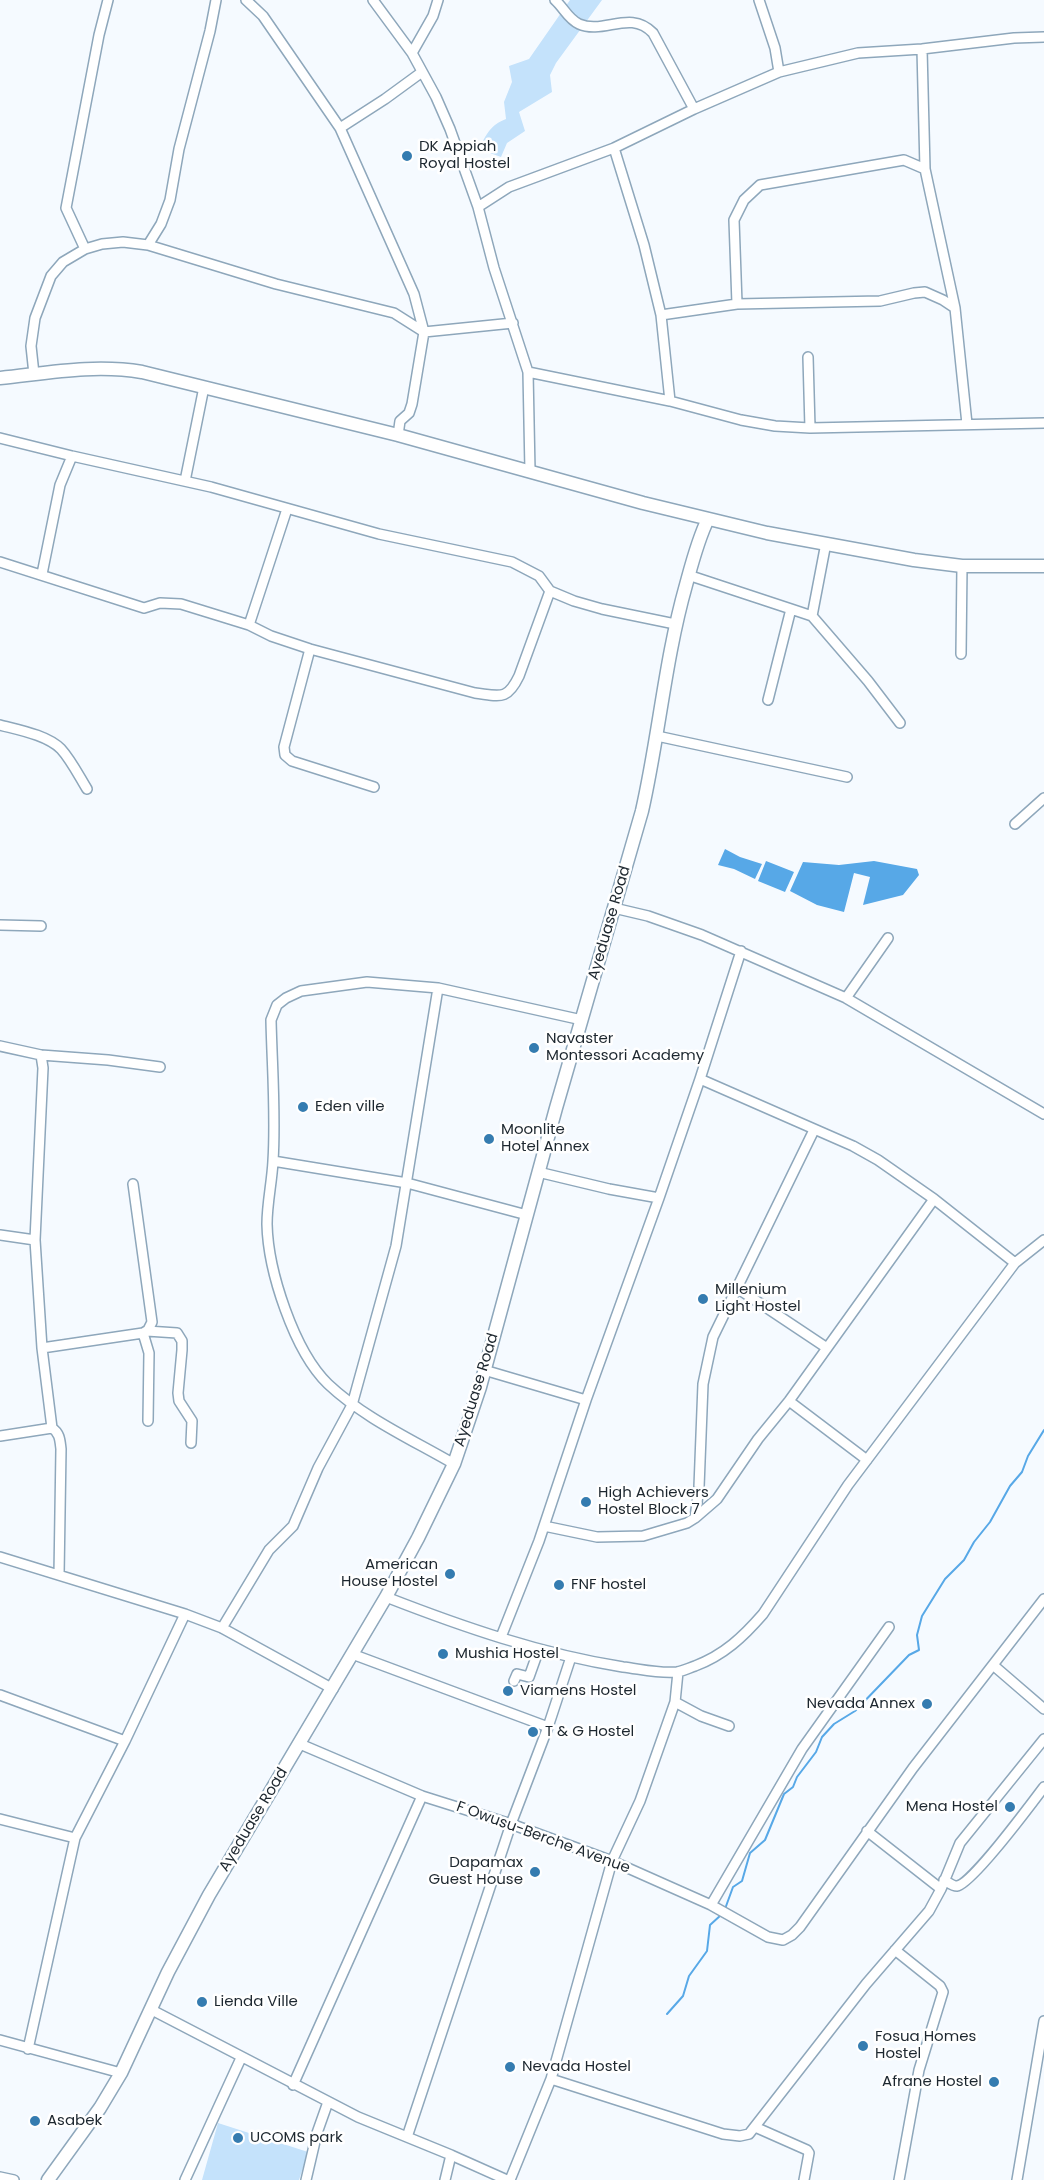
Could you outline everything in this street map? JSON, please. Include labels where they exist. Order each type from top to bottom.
[{"type":"street","points":[[85,249],[66,208],[108,0]]},
{"type":"street","points":[[148,245],[161,224],[170,200],[179,149],[208,40],[216,0]]},
{"type":"street","points":[[246,0],[263,16],[340,128],[411,285],[424,332],[412,404],[409,413],[400,421],[398,435]]},
{"type":"street","points":[[373,0],[412,53],[422,72],[450,129],[478,207],[528,372],[530,471]]},
{"type":"street","points":[[412,53],[433,16],[438,0]]},
{"type":"street","points":[[555,0],[570,18],[580,24],[593,26],[630,21],[646,26],[653,33],[694,109]]},
{"type":"street","points":[[759,0],[772,40],[779,72]]},
{"type":"street","points":[[478,207],[509,187],[614,148],[694,109],[779,72],[817,61],[858,53],[1044,37]]},
{"type":"street","points":[[922,49],[925,169],[955,308],[967,424]]},
{"type":"street","points":[[340,128],[422,72]]},
{"type":"street","points":[[614,148],[644,245],[662,315],[670,401]]},
{"type":"street","points":[[737,304],[734,220],[744,200],[760,185],[904,160],[925,169]]},
{"type":"street","points":[[34,374],[31,346],[35,318],[51,276],[63,262],[85,249],[102,244],[123,242],[148,245],[276,284],[394,313],[424,332],[513,323]]},
{"type":"street","points":[[662,315],[737,304],[880,301],[914,292],[925,292],[955,308]]},
{"type":"street","points":[[808,357],[810,428]]},
{"type":"street","points":[[0,378],[85,368],[120,368],[398,435],[708,519],[914,560],[962,566],[1044,566]]},
{"type":"street","points":[[528,372],[670,401],[741,420],[775,426],[810,428],[1044,423]]},
{"type":"street","points":[[185,481],[204,387]]},
{"type":"street","points":[[0,438],[185,481],[390,536],[512,562],[539,576],[550,591],[574,601],[675,624]]},
{"type":"street","points":[[42,574],[60,485],[72,456]]},
{"type":"street","points":[[249,626],[286,508]]},
{"type":"street","name":"Ayeduase Road","points":[[48,2180],[100,2108],[121,2073],[150,2009],[222,1871],[386,1597],[454,1464],[471,1416],[538,1172],[642,811],[675,624],[688,575],[708,519]]},
{"type":"street","points":[[812,616],[826,543]]},
{"type":"street","points":[[0,562],[144,608],[160,603],[181,604],[310,649],[475,693],[505,695],[513,690],[550,591]]},
{"type":"street","points":[[961,654],[962,566]]},
{"type":"street","points":[[688,575],[812,616],[868,681],[900,723]]},
{"type":"street","points":[[768,700],[791,609]]},
{"type":"street","points":[[310,649],[284,747],[285,755],[292,761],[374,787]]},
{"type":"street","points":[[0,725],[19,730],[61,749],[87,789]]},
{"type":"street","points":[[657,736],[847,777]]},
{"type":"street","points":[[1016,824],[1044,798]]},
{"type":"street","points":[[614,908],[680,927],[741,951],[846,998],[1044,1114]]},
{"type":"street","points":[[0,925],[41,926]]},
{"type":"street","points":[[846,998],[888,938]]},
{"type":"street","points":[[501,1637],[544,1526],[586,1400],[659,1198],[741,951]]},
{"type":"street","points":[[454,1464],[352,1405],[326,1383],[312,1366],[286,1312],[268,1245],[268,1203],[273,1161],[271,1020],[277,1005],[301,991],[367,982],[438,988],[582,1020]]},
{"type":"street","points":[[222,1628],[269,1551],[293,1526],[318,1468],[352,1405],[396,1246],[438,988]]},
{"type":"street","points":[[0,1046],[40,1054],[160,1067]]},
{"type":"street","points":[[40,1054],[44,1068],[34,1240],[42,1348],[52,1428],[60,1437],[61,1449],[59,1575]]},
{"type":"street","points":[[700,1080],[853,1146],[878,1160],[934,1199],[1015,1263]]},
{"type":"street","points":[[695,1518],[699,1487],[700,1423],[704,1375],[713,1337],[814,1130]]},
{"type":"street","points":[[273,1161],[407,1183],[527,1215]]},
{"type":"street","points":[[538,1172],[659,1198]]},
{"type":"street","points":[[133,1184],[152,1322],[145,1332],[149,1353],[148,1421]]},
{"type":"street","points":[[544,1526],[597,1537],[643,1536],[687,1523],[695,1518],[717,1499],[758,1438],[789,1401],[934,1199]]},
{"type":"street","points":[[0,1235],[34,1240]]},
{"type":"street","points":[[386,1597],[427,1613],[539,1649],[571,1658],[633,1668],[678,1672],[729,1649],[763,1614],[848,1485],[1015,1263],[1044,1240]]},
{"type":"street","points":[[737,1288],[827,1348]]},
{"type":"street","points":[[42,1348],[145,1332],[177,1333],[182,1341],[179,1401],[192,1422],[191,1443]]},
{"type":"street","points":[[484,1370],[586,1400]]},
{"type":"street","points":[[789,1401],[867,1460]]},
{"type":"street","points":[[0,1436],[52,1428]]},
{"type":"street","points":[[0,1557],[185,1614],[222,1628],[333,1689]]},
{"type":"street","points":[[1044,1599],[867,1831],[942,1885],[958,1886],[971,1876],[1002,1841],[1044,1787]]},
{"type":"street","points":[[28,2049],[75,1838],[125,1741],[185,1614]]},
{"type":"street","points":[[711,1905],[802,1749],[889,1627]]},
{"type":"street","points":[[514,1681],[517,1674],[529,1677],[539,1649]]},
{"type":"street","points":[[352,1654],[548,1727]]},
{"type":"street","points":[[407,2137],[511,1824],[548,1727],[571,1658]]},
{"type":"street","points":[[993,1665],[1044,1709]]},
{"type":"street","points":[[150,2009],[240,2058],[358,2117],[509,2180],[551,2079],[612,1861],[640,1801],[675,1702],[678,1672]]},
{"type":"street","points":[[0,1695],[125,1741]]},
{"type":"street","points":[[675,1702],[701,1716],[729,1726]]},
{"type":"street","points":[[551,2079],[731,2136],[749,2134],[811,2052],[929,1911],[960,1843],[1044,1739]]},
{"type":"street","name":"F Owusu-Berche Avenue","points":[[300,1744],[422,1796],[511,1824],[612,1861],[711,1905],[768,1937],[783,1940],[800,1927],[867,1831]]},
{"type":"street","points":[[293,2085],[422,1796]]},
{"type":"street","points":[[0,1819],[75,1838]]},
{"type":"street","points":[[896,1950],[940,1986],[943,1992],[919,2070],[899,2180]]},
{"type":"street","points":[[1017,2180],[1044,2022]]},
{"type":"street","points":[[0,2040],[121,2073]]},
{"type":"street","points":[[185,2180],[240,2058]]},
{"type":"street","points":[[306,2180],[317,2133],[328,2102]]},
{"type":"street","points":[[755,2127],[807,2150],[809,2153],[804,2180]]},
{"type":"street","points":[[445,2180],[451,2154]]},
{"type":"street","points":[[0,2177],[14,2180]]},
{"type":"shaded area","points":[[570,0],[602,0],[556,63],[550,75],[552,92],[519,112],[525,131],[507,143],[501,157],[479,149],[492,127],[506,119],[504,102],[512,82],[509,66],[529,59]]},
{"type":"shaded area","name":"UCOMS park","points":[[218,2123],[308,2152],[299,2180],[202,2180]]},
{"type":"water","points":[[725,849],[762,864],[755,879],[734,869],[718,865]]},
{"type":"water","points":[[766,861],[794,872],[785,892],[758,881]]},
{"type":"water","points":[[874,861],[917,869],[919,875],[903,895],[863,905],[870,877],[854,873],[844,912],[817,905],[790,891],[803,862],[839,865]]},
{"type":"waterway","points":[[725,1909],[733,1887],[742,1881],[750,1853],[765,1840],[784,1794],[793,1787],[797,1777],[816,1752],[822,1737],[834,1724],[855,1711],[909,1655],[919,1650],[917,1635],[922,1616],[945,1579],[964,1560],[974,1542],[990,1522],[1010,1486],[1022,1472],[1028,1456],[1044,1430]]},
{"type":"waterway","points":[[667,2014],[683,1996],[689,1976],[707,1951],[710,1925],[721,1915]]},
{"type":"place","name":"DK Appiah Royal Hostel","points":[[407,156]]},
{"type":"place","name":"Navaster Montessori Academy","points":[[534,1048]]},
{"type":"place","name":"Eden ville","points":[[303,1107]]},
{"type":"place","name":"Moonlite Hotel Annex","points":[[489,1139]]},
{"type":"place","name":"Millenium Light Hostel","points":[[703,1299]]},
{"type":"place","name":"High Achievers Hostel Block 7","points":[[586,1502]]},
{"type":"place","name":"American House Hostel","points":[[450,1574]]},
{"type":"place","name":"FNF hostel","points":[[559,1585]]},
{"type":"place","name":"Mushia Hostel","points":[[443,1654]]},
{"type":"place","name":"Viamens Hostel","points":[[508,1691]]},
{"type":"place","name":"Nevada Annex","points":[[927,1704]]},
{"type":"place","name":"T & G Hostel","points":[[533,1732]]},
{"type":"place","name":"Mena Hostel","points":[[1010,1807]]},
{"type":"place","name":"Dapamax Guest House","points":[[535,1872]]},
{"type":"place","name":"Lienda Ville","points":[[202,2002]]},
{"type":"place","name":"Fosua Homes Hostel","points":[[863,2046]]},
{"type":"place","name":"Nevada Hostel","points":[[510,2067]]},
{"type":"place","name":"Afrane Hostel","points":[[994,2082]]},
{"type":"place","name":"Asabek","points":[[35,2121]]},
{"type":"place","name":"UCOMS park","points":[[238,2138]]}]
